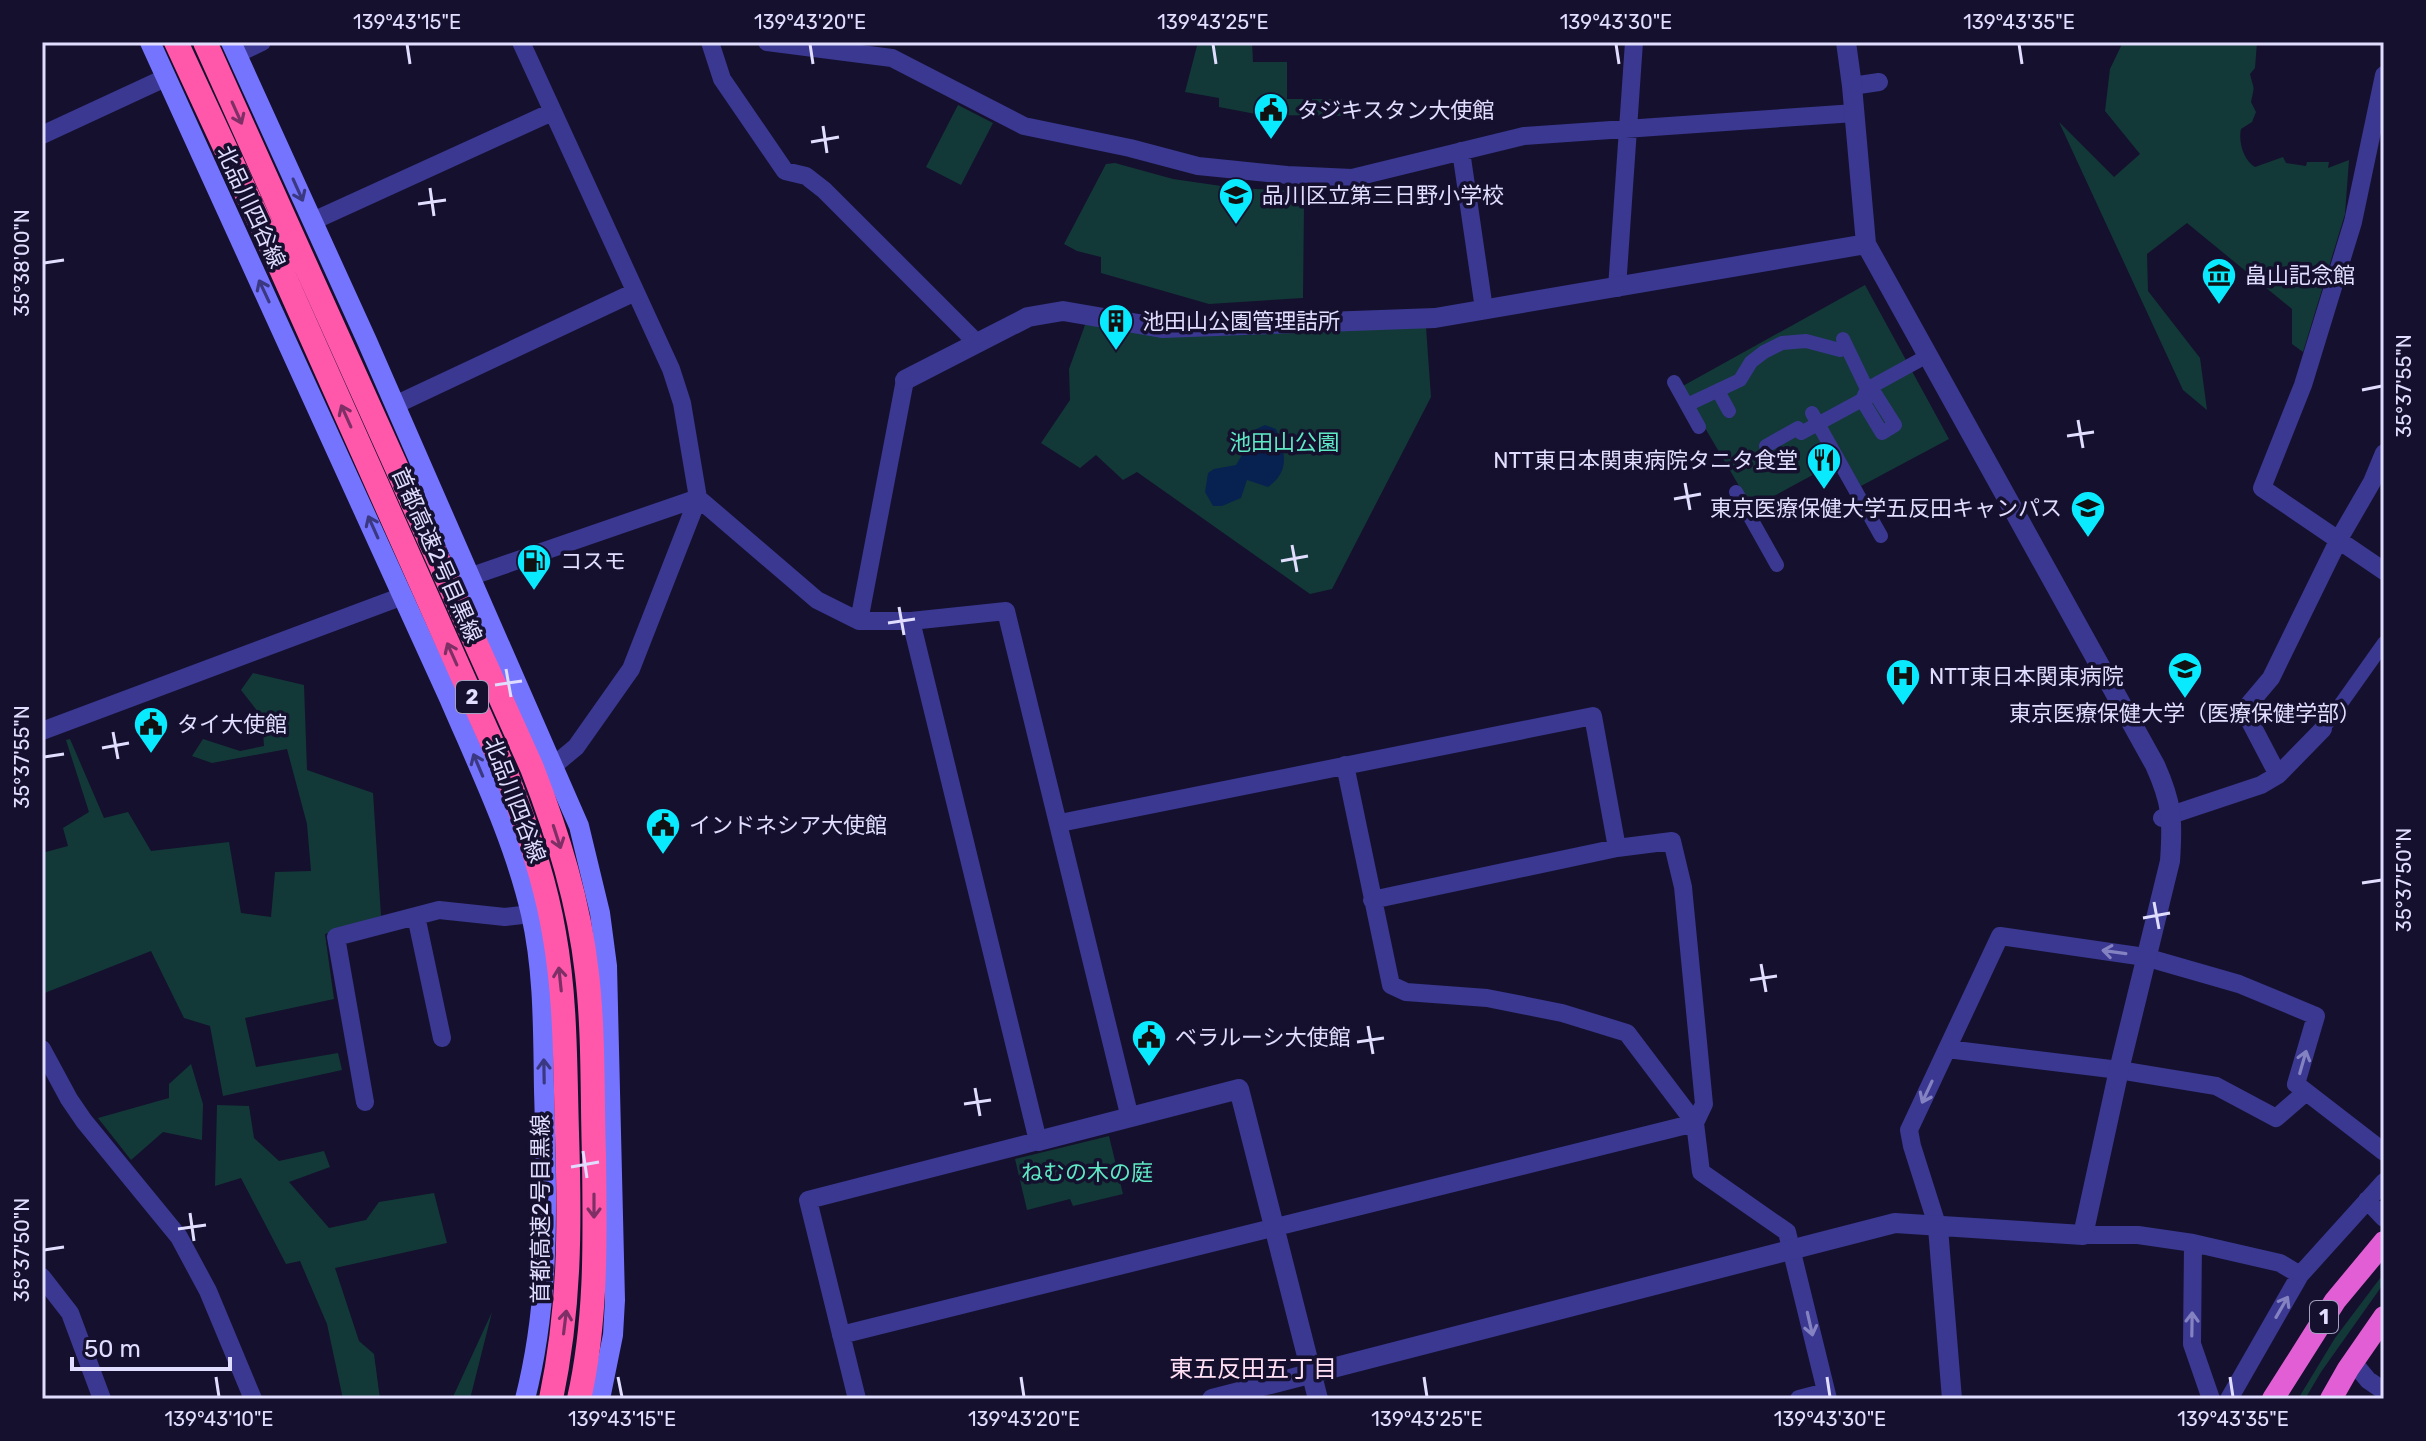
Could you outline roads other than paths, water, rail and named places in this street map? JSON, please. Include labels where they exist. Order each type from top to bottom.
[{"type":"highway","name":"首都高速2号目黒線","points":[[176,42],[268,240],[507,776],[546,893],[558,962],[566,1087],[567,1300],[551,1399]]},
{"type":"highway","name":"首都高速2号目黒線","points":[[205,42],[532,768],[554,826],[572,888],[587,973],[590,1012],[594,1192],[594,1300],[579,1399]]},
{"type":"highway","name":"1","points":[[2273,1399],[2335,1301],[2384,1242]]},
{"type":"highway","name":"1","points":[[2331,1399],[2384,1317]]},
{"type":"main road","name":"北品川四谷線","points":[[150,42],[490,793],[531,914],[542,980],[547,1181],[544,1293],[525,1399]]},
{"type":"main road","name":"北品川四谷線","points":[[234,48],[395,405],[579,826],[600,913],[607,966],[615,1300],[613,1335],[600,1399]]},
{"type":"street","points":[[234,48],[262,42]]},
{"type":"street","points":[[521,42],[671,369],[682,403],[698,498],[631,669],[576,747],[552,767]]},
{"type":"street","points":[[710,42],[722,79],[785,171],[806,176],[824,190],[977,343]]},
{"type":"street","points":[[767,42],[892,58],[1024,126],[1198,166],[1287,175],[1352,178],[1524,136],[1855,113]]},
{"type":"street","points":[[1617,288],[1634,42]]},
{"type":"street","points":[[1846,42],[1866,244],[2155,765],[2170,799],[2166,817],[2170,861],[2145,957],[2083,1235]]},
{"type":"street","points":[[2384,75],[2353,222],[2303,385],[2262,488],[2384,571]]},
{"type":"street","points":[[42,135],[165,78]]},
{"type":"street","points":[[1852,86],[1879,82]]},
{"type":"street","points":[[313,221],[552,112]]},
{"type":"street","points":[[1461,151],[1484,309]]},
{"type":"street","points":[[859,621],[905,380],[1028,317],[1063,311],[1162,328],[1435,318],[1866,244]]},
{"type":"street","points":[[395,405],[635,292]]},
{"type":"street","points":[[1687,405],[1740,380],[1751,362],[1764,352],[1782,343],[1806,341],[1840,350],[1845,344],[1865,395]]},
{"type":"street","points":[[1766,446],[1798,428],[1801,433],[1815,418],[1865,395],[1929,355]]},
{"type":"street","points":[[1674,382],[1699,427]]},
{"type":"street","points":[[1718,391],[1729,411]]},
{"type":"street","points":[[1815,418],[1881,536]]},
{"type":"street","points":[[2278,775],[2244,710],[2271,678],[2384,453]]},
{"type":"street","points":[[1736,492],[1777,565]]},
{"type":"street","points":[[469,577],[698,498]]},
{"type":"street","points":[[698,498],[817,600],[859,621],[911,621],[1006,611],[1130,1118]]},
{"type":"street","points":[[42,731],[403,596]]},
{"type":"street","points":[[911,621],[1038,1141]]},
{"type":"street","points":[[2166,817],[2261,785],[2278,775],[2323,729],[2384,643]]},
{"type":"street","points":[[1060,823],[1593,716],[1617,848]]},
{"type":"street","points":[[1345,765],[1391,985],[1406,992],[1487,998],[1562,1013],[1627,1033],[1695,1123],[1701,1172],[1787,1232],[1827,1396],[1799,1399]]},
{"type":"street","points":[[1372,900],[1617,848],[1672,841],[1683,887],[1704,1104],[1695,1123]]},
{"type":"street","points":[[365,1102],[336,937],[439,910],[505,917],[531,914]]},
{"type":"street","points":[[416,916],[442,1038]]},
{"type":"street","points":[[1952,1399],[1938,1228],[1909,1130],[2000,936],[2145,957],[2239,984],[2316,1016],[2296,1084],[2384,1152]]},
{"type":"street","points":[[42,1049],[84,1121],[179,1237],[208,1291],[253,1399]]},
{"type":"street","points":[[1947,1049],[2119,1070],[2216,1086],[2276,1118],[2306,1092]]},
{"type":"street","points":[[857,1399],[808,1200],[1239,1089],[1318,1399]]},
{"type":"street","points":[[841,1335],[1695,1123]]},
{"type":"street","points":[[2229,1399],[2300,1275],[2384,1182]]},
{"type":"street","points":[[2367,1200],[2384,1218]]},
{"type":"street","points":[[1212,1399],[1895,1223],[1938,1228],[2138,1235],[2193,1243],[2280,1263],[2300,1275]]},
{"type":"street","points":[[2193,1243],[2192,1344],[2211,1399]]},
{"type":"street","points":[[42,1277],[70,1313],[102,1399]]},
{"type":"street","points":[[2353,1362],[2368,1380],[2384,1391]]},
{"type":"water","points":[[1265,425],[1276,429],[1282,445],[1284,460],[1280,474],[1268,487],[1247,480],[1241,498],[1222,506],[1213,506],[1205,492],[1208,473],[1236,465],[1245,450],[1237,444],[1239,437]]},
{"type":"place","name":"タジキスタン大使館","points":[[1271,141]]},
{"type":"place","name":"品川区立第三日野小学校","points":[[1236,226]]},
{"type":"place","name":"畠山記念館","points":[[2219,306]]},
{"type":"place","name":"池田山公園管理詰所","points":[[1116,352]]},
{"type":"place","name":"NTT東日本関東病院タニタ食堂","points":[[1824,491]]},
{"type":"place","name":"東京医療保健大学五反田キャンパス","points":[[2088,539]]},
{"type":"place","name":"コスモ","points":[[534,592]]},
{"type":"place","name":"東京医療保健大学（医療保健学部）","points":[[2185,700]]},
{"type":"place","name":"NTT東日本関東病院","points":[[1903,707]]},
{"type":"place","name":"タイ大使館","points":[[151,755]]},
{"type":"place","name":"インドネシア大使館","points":[[663,856]]},
{"type":"place","name":"ベラルーシ大使館","points":[[1149,1068]]},
{"type":"district","name":"東五反田五丁目","points":[[1253,1369]]},
{"type":"park label","name":"池田山公園","points":[[1284,442]]},
{"type":"park label","name":"ねむの木の庭","points":[[1087,1172]]}]
